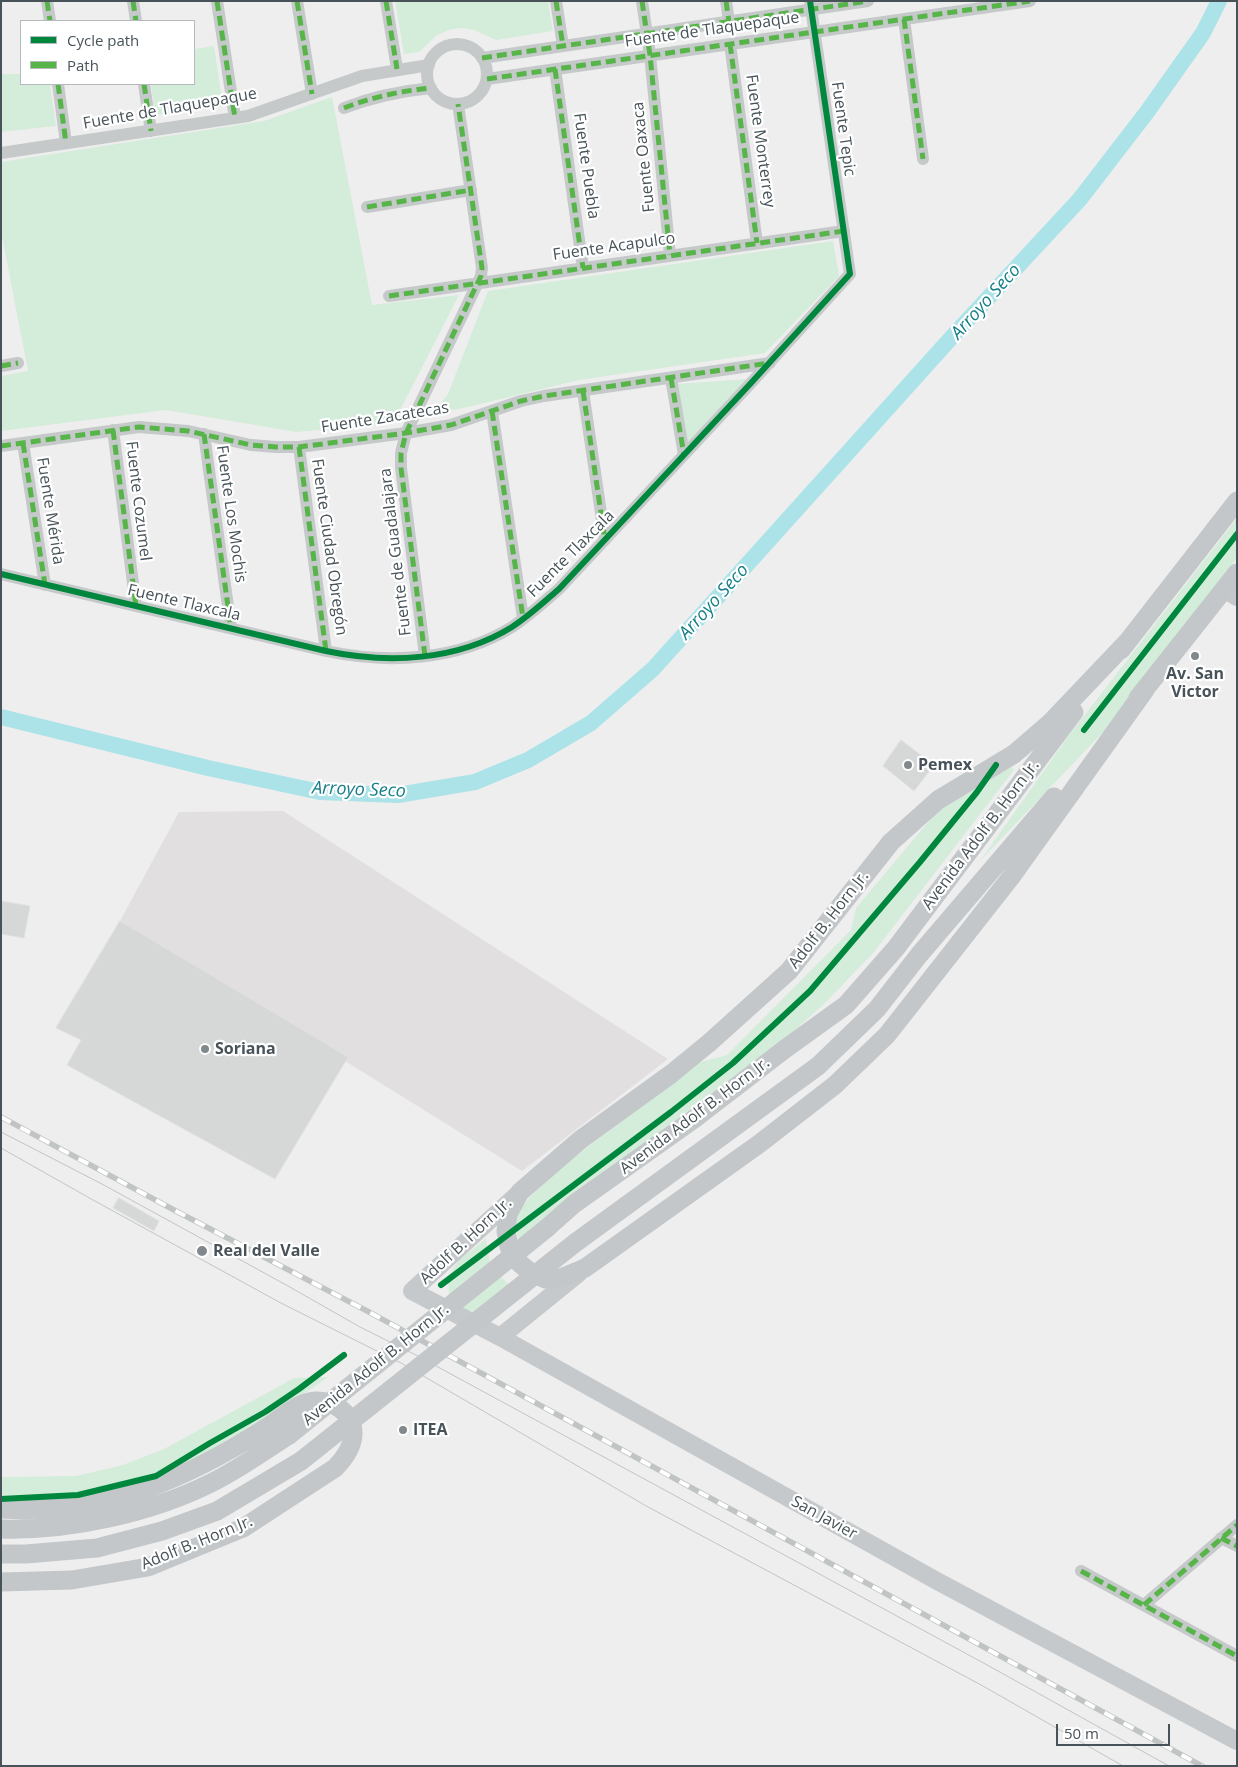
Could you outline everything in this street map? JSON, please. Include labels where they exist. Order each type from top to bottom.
[{"type":"main road","name":"Avenida Adolf B. Horn Jr.","points":[[1,1529],[26,1530],[91,1522],[152,1507],[212,1483],[289,1435],[547,1228],[574,1204],[694,1119],[846,1005],[896,948],[1128,641],[1237,501]]},
{"type":"main road","name":"Avenida Adolf B. Horn Jr.","points":[[1,1554],[26,1554],[97,1548],[162,1531],[217,1511],[301,1460],[575,1243],[824,1059],[876,1009],[919,955],[1145,690],[1231,593],[1237,573]]},
{"type":"main road","name":"Adolf B. Horn Jr.","points":[[1128,641],[1050,723],[1014,754],[938,800],[891,842],[789,971],[709,1043],[671,1074],[580,1140],[520,1192],[508,1214],[506,1231],[509,1247],[518,1261],[530,1272],[545,1279],[561,1278],[585,1268],[766,1138],[835,1084],[887,1035],[1010,877],[1145,690]]},
{"type":"main road","name":"Adolf B. Horn Jr.","points":[[1,1509],[33,1511],[89,1505],[142,1492],[204,1464],[268,1427],[301,1404],[314,1401],[326,1402],[336,1406],[345,1413],[351,1423],[352,1435],[344,1460],[316,1481],[243,1528],[148,1566],[72,1580],[1,1582]]},
{"type":"street","points":[[47,1],[50,20]]},
{"type":"street","points":[[133,1],[136,20]]},
{"type":"street","points":[[217,1],[235,118]]},
{"type":"street","points":[[297,1],[312,94]]},
{"type":"street","points":[[386,1],[397,69]]},
{"type":"street","points":[[556,1],[563,46]]},
{"type":"street","name":"Fuente Oaxaca","points":[[642,1],[650,56],[670,255]]},
{"type":"street","points":[[726,1],[729,22]]},
{"type":"street","name":"Fuente de Tlaquepaque","points":[[482,58],[729,22],[811,5],[868,1]]},
{"type":"street","name":"Fuente de Tlaquepaque","points":[[486,79],[904,19],[987,4],[1030,1]]},
{"type":"street","name":"Fuente Tepic","points":[[811,5],[844,231]]},
{"type":"street","points":[[904,19],[924,159]]},
{"type":"street","name":"Fuente Monterrey","points":[[730,44],[757,243]]},
{"type":"street","points":[[448,45],[468,46],[476,50],[482,58],[486,64],[486,79],[483,88],[477,96],[468,102],[458,104],[442,100],[431,88],[427,73],[433,56],[440,49],[448,45]]},
{"type":"street","name":"Fuente de Tlaquepaque","points":[[1,153],[248,116],[362,76],[429,65]]},
{"type":"street","name":"Fuente Puebla","points":[[555,69],[584,268]]},
{"type":"street","points":[[58,85],[66,143]]},
{"type":"street","points":[[144,85],[151,131]]},
{"type":"street","points":[[344,108],[394,93],[431,88]]},
{"type":"street","name":"Fuente de Guadalajara","points":[[425,656],[401,468],[401,453],[406,433],[478,282],[482,268],[458,104]]},
{"type":"street","points":[[367,206],[471,190]]},
{"type":"street","name":"Fuente Acapulco","points":[[389,296],[844,231]]},
{"type":"street","name":"Fuente Tlaxcala","points":[[1,574],[326,650],[372,658],[414,658],[463,648],[488,640],[512,627],[559,589],[770,363],[850,274],[844,231]]},
{"type":"street","points":[[1,366],[18,363]]},
{"type":"street","name":"Fuente Zacatecas","points":[[1,446],[139,427],[204,434],[251,445],[299,447],[451,425],[521,401],[770,363]]},
{"type":"street","points":[[671,378],[684,455]]},
{"type":"street","points":[[583,391],[605,540]]},
{"type":"street","points":[[492,411],[523,618]]},
{"type":"street","name":"Fuente Cozumel","points":[[113,430],[136,606]]},
{"type":"street","name":"Fuente Los Mochis","points":[[204,434],[231,628]]},
{"type":"street","name":"Fuente Mérida","points":[[24,443],[45,584]]},
{"type":"street","name":"Fuente Ciudad Obregón","points":[[299,447],[326,650]]},
{"type":"street","name":"Adolf B. Horn Jr.","points":[[412,1291],[520,1192]]},
{"type":"street","name":"Adolf B. Horn Jr.","points":[[500,1337],[585,1268]]},
{"type":"street","name":"San Javier","points":[[412,1291],[500,1337],[937,1581],[1237,1741]]},
{"type":"street","points":[[1144,1605],[1237,1525]]},
{"type":"street","points":[[1221,1538],[1237,1546]]},
{"type":"street","points":[[1081,1571],[1237,1656]]},
{"type":"shaded area","points":[[283,811],[668,1059],[522,1171],[120,921],[179,812]]},
{"type":"green space","points":[[395,1],[548,1],[553,31],[496,40],[474,30],[461,28],[448,30],[436,36],[419,52],[404,54]]},
{"type":"green space","points":[[214,46],[223,107],[155,115],[151,85],[195,85],[195,49]]},
{"type":"green space","points":[[1,74],[20,74],[20,85],[50,85],[56,126],[1,132]]},
{"type":"green space","points":[[332,97],[372,305],[459,295],[393,424],[296,432],[166,410],[1,431],[1,376],[28,371],[1,231],[1,162],[264,121]]},
{"type":"green space","points":[[833,241],[839,276],[765,353],[579,380],[432,414],[448,394],[488,291]]},
{"type":"green space","points":[[747,379],[686,444],[678,384]]},
{"type":"green space","points":[[1237,518],[1237,558],[1106,729],[980,861],[1070,734]]},
{"type":"green space","points":[[1010,765],[1014,770],[874,952],[826,1002],[793,1032],[518,1239],[516,1225],[518,1213],[530,1197],[561,1167],[701,1062],[727,1055],[851,930],[856,908],[940,808]]},
{"type":"green space","points":[[486,1239],[490,1264],[507,1283],[529,1292],[496,1317],[481,1315],[465,1309],[449,1295],[448,1277],[458,1261]]},
{"type":"green space","points":[[328,1377],[270,1418],[166,1476],[93,1498],[1,1503],[1,1477],[76,1476],[123,1465],[164,1449],[294,1378]]},
{"type":"building","name":"Pemex","points":[[901,740],[934,765],[914,791],[883,766]]},
{"type":"building","points":[[1,901],[30,906],[24,938],[1,934]]},
{"type":"building","name":"Soriana","points":[[120,921],[348,1057],[275,1179],[67,1065],[81,1040],[56,1028]]},
{"type":"building","points":[[119,1198],[159,1221],[154,1231],[113,1208]]},
{"type":"waterway","name":"Arroyo Seco","points":[[1,717],[208,768],[320,792],[398,795],[475,782],[528,760],[591,723],[653,669],[951,338],[1080,199],[1147,112],[1203,33],[1219,1]]},
{"type":"tram line","points":[[1,1132],[102,1184],[360,1327],[414,1354],[989,1666],[1169,1766]]},
{"type":"tram line","points":[[1,1148],[279,1302],[401,1363],[648,1507],[983,1686],[1123,1766]]},
{"type":"railway","points":[[1,1117],[369,1312],[1202,1766]]},
{"type":"marked path","points":[[47,1],[50,20]]},
{"type":"marked path","points":[[133,1],[136,20]]},
{"type":"marked path","points":[[217,1],[235,118]]},
{"type":"marked path","points":[[297,1],[312,94]]},
{"type":"marked path","points":[[386,1],[397,69]]},
{"type":"marked path","points":[[556,1],[563,46]]},
{"type":"marked path","points":[[642,1],[650,55],[670,255]]},
{"type":"marked path","points":[[726,1],[729,22]]},
{"type":"marked path","points":[[482,58],[868,1]]},
{"type":"marked path","points":[[487,79],[1030,1]]},
{"type":"marked path","points":[[904,19],[923,159]]},
{"type":"marked path","points":[[730,44],[757,243]]},
{"type":"marked path","points":[[555,69],[583,268]]},
{"type":"marked path","points":[[58,85],[66,143]]},
{"type":"marked path","points":[[144,85],[151,131]]},
{"type":"marked path","points":[[344,108],[387,95],[431,88]]},
{"type":"marked path","points":[[425,656],[401,468],[401,453],[406,433],[481,276],[482,268],[458,104]]},
{"type":"marked path","points":[[367,207],[471,190]]},
{"type":"marked path","points":[[389,296],[844,231]]},
{"type":"marked path","points":[[1,366],[18,363]]},
{"type":"marked path","points":[[1,446],[139,427],[188,431],[251,445],[299,447],[451,425],[521,401],[544,396],[769,363]]},
{"type":"marked path","points":[[671,378],[684,455]]},
{"type":"marked path","points":[[583,391],[605,540]]},
{"type":"marked path","points":[[492,411],[523,618]]},
{"type":"marked path","points":[[113,430],[136,606]]},
{"type":"marked path","points":[[204,434],[231,628]]},
{"type":"marked path","points":[[23,443],[45,585]]},
{"type":"marked path","points":[[299,447],[326,651]]},
{"type":"marked path","points":[[1144,1605],[1237,1525]]},
{"type":"marked path","points":[[1221,1538],[1237,1546]]},
{"type":"marked path","points":[[1081,1571],[1237,1656]]},
{"type":"cycle path","points":[[1,574],[326,651],[373,658],[422,657],[445,653],[491,638],[518,623],[559,589],[850,274],[810,1]]},
{"type":"cycle path","points":[[1084,730],[1237,534]]},
{"type":"cycle path","points":[[441,1285],[733,1063],[810,991],[920,862],[977,792],[996,765]]},
{"type":"cycle path","points":[[1,1499],[78,1495],[156,1476],[265,1412],[344,1355]]},
{"type":"place","name":"Av. San Victor","points":[[1195,656]]},
{"type":"place","name":"Pemex","points":[[908,765]]},
{"type":"place","name":"Soriana","points":[[205,1049]]},
{"type":"place","name":"Real del Valle","points":[[202,1251]]},
{"type":"place","name":"ITEA","points":[[403,1430]]}]
